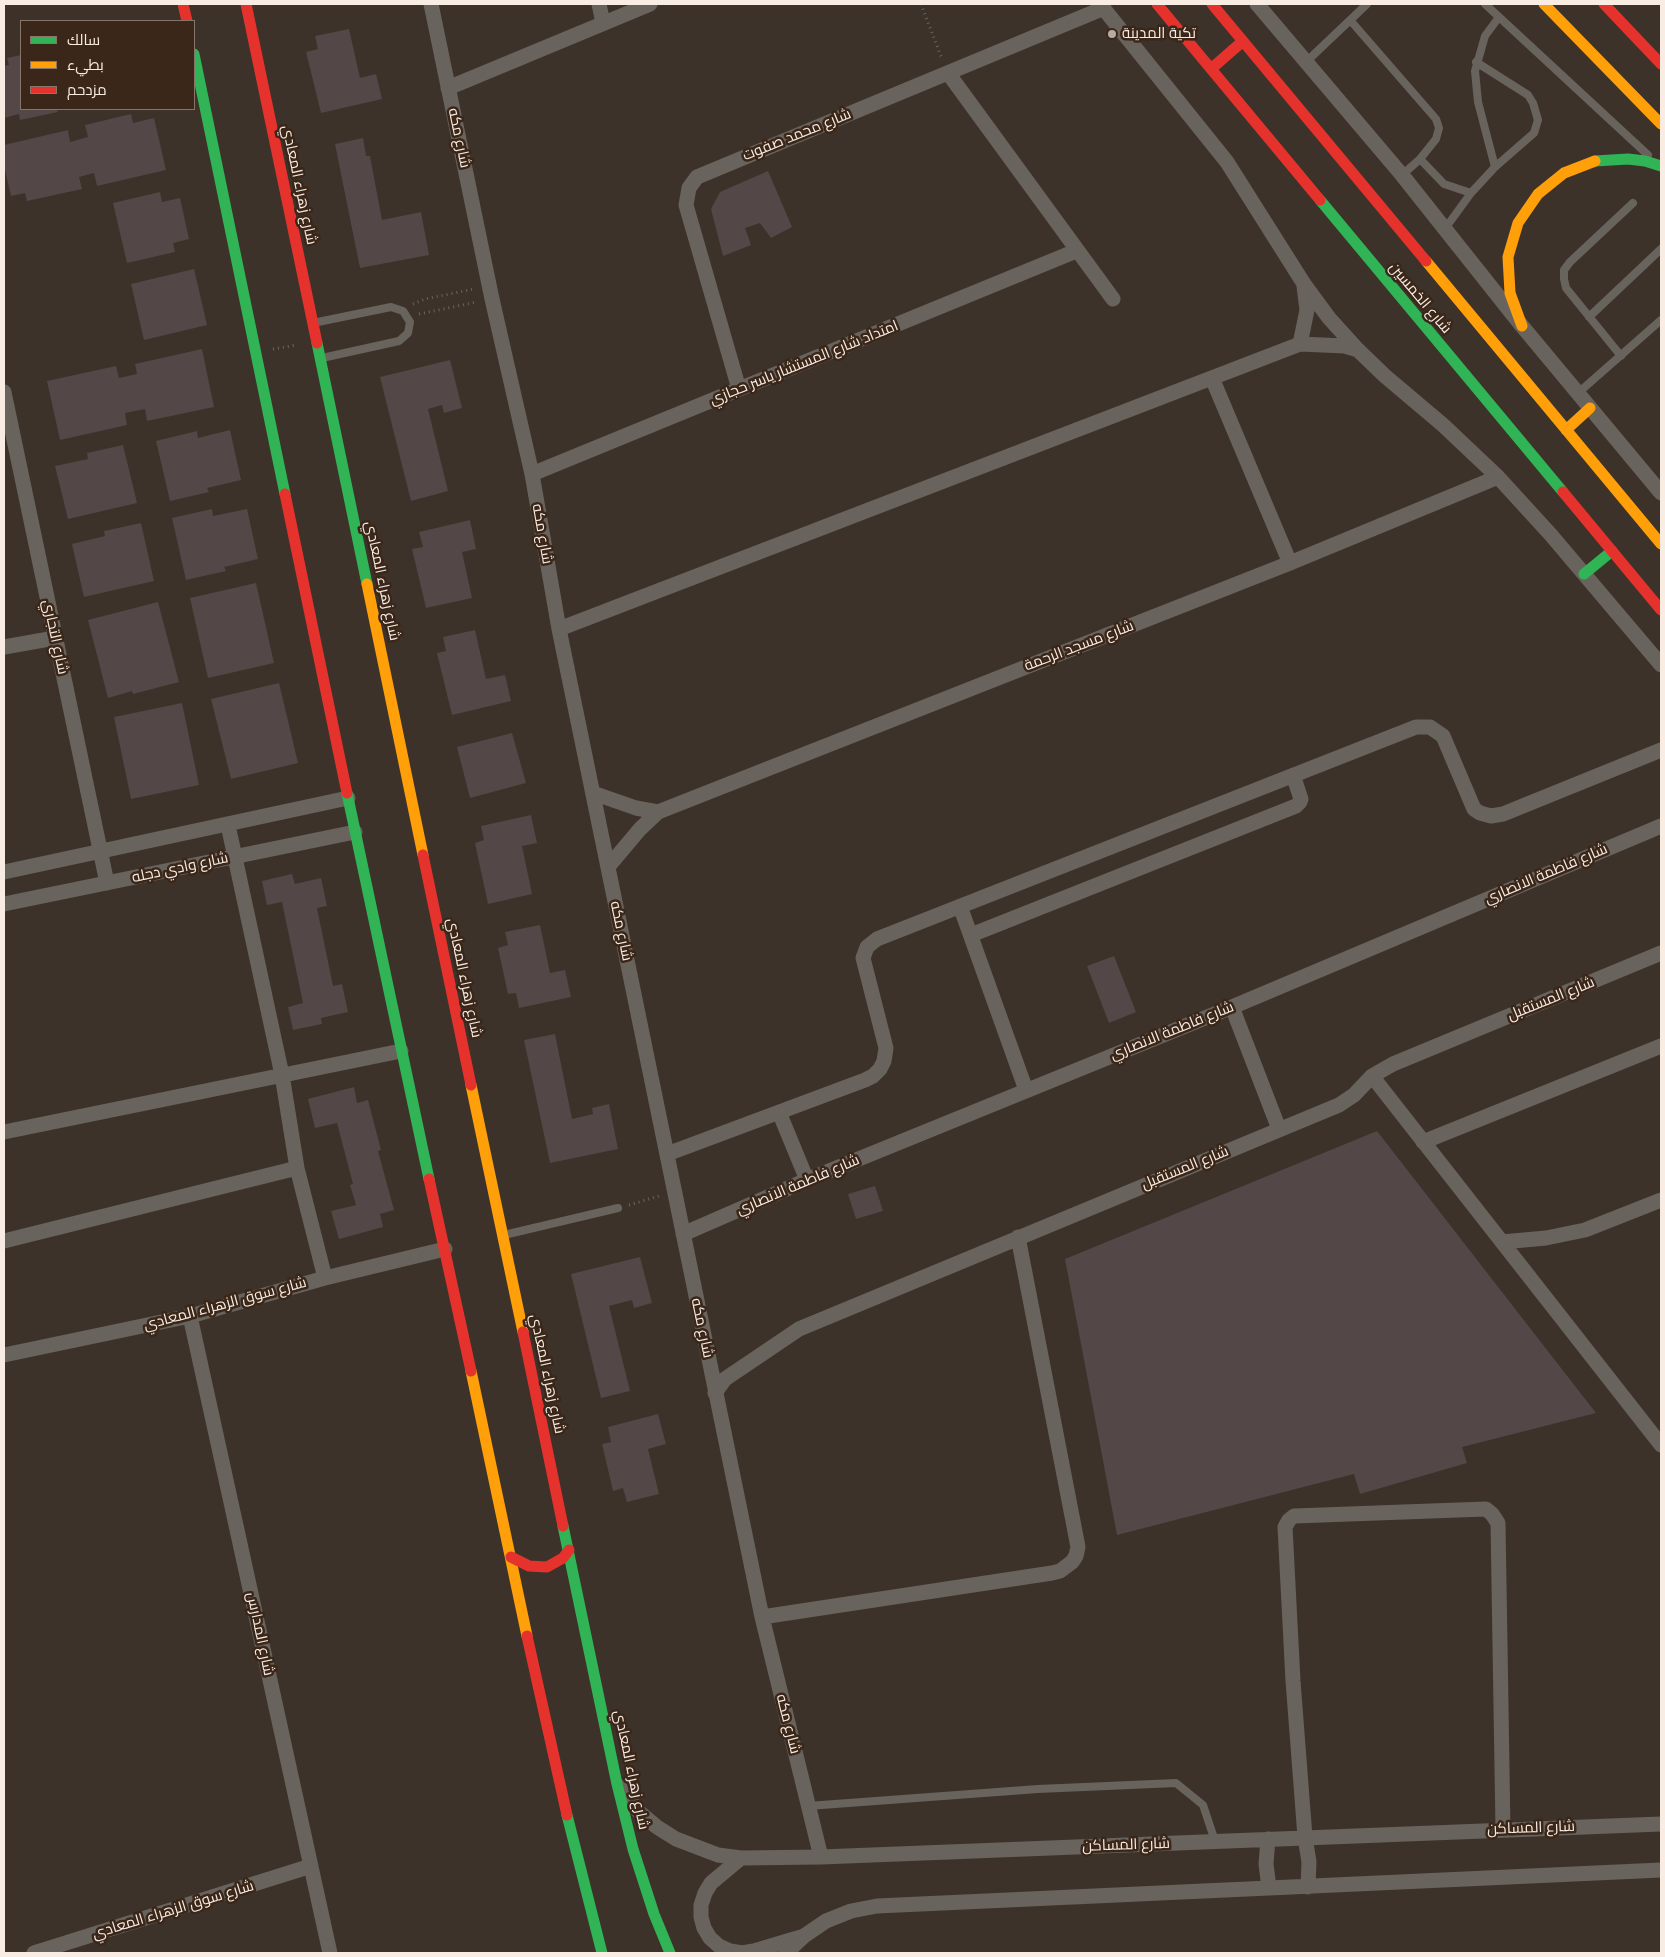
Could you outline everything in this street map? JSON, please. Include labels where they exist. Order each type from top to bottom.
[{"type":"main road","points":[[183,4],[187,20]]},
{"type":"main road","name":"شارع زهراء المعادي","points":[[246,4],[617,1784],[633,1850],[654,1914],[670,1953]]},
{"type":"main road","name":"شارع الخمسين","points":[[1157,4],[1661,610]]},
{"type":"main road","name":"شارع الخمسين","points":[[1212,4],[1661,544]]},
{"type":"main road","points":[[1544,4],[1661,124]]},
{"type":"main road","points":[[1604,4],[1661,64]]},
{"type":"main road","points":[[1211,69],[1243,41]]},
{"type":"main road","points":[[195,59],[401,1051],[561,1793],[602,1953]]},
{"type":"main road","points":[[1522,326],[1510,292],[1508,257],[1518,223],[1538,194],[1564,173],[1595,161],[1628,159],[1661,166]]},
{"type":"main road","points":[[1566,430],[1590,408]]},
{"type":"main road","points":[[1584,574],[1612,551]]},
{"type":"main road","points":[[511,1557],[529,1566],[547,1567],[563,1558],[569,1550]]},
{"type":"street","name":"شارع مكه","points":[[431,4],[492,299],[532,474],[559,629],[592,793],[762,1617],[821,1857]]},
{"type":"street","points":[[599,4],[603,23]]},
{"type":"street","points":[[448,88],[650,4]]},
{"type":"street","points":[[1257,4],[1402,175],[1522,326],[1661,493]]},
{"type":"street","points":[[1102,6],[1227,162],[1304,284],[1329,318],[1385,376],[1443,425],[1498,478],[1552,535],[1661,665]]},
{"type":"street","name":"شارع محمد صفوت","points":[[739,389],[686,205],[689,188],[697,177],[948,73],[1102,6]]},
{"type":"street","points":[[948,73],[1076,251],[1113,299]]},
{"type":"street","name":"امتداد شارع المستشار ياسر حجازي","points":[[532,474],[1076,251]]},
{"type":"street","points":[[1300,344],[1307,310],[1304,284]]},
{"type":"street","points":[[559,629],[1300,344],[1330,344],[1358,350]]},
{"type":"street","points":[[1212,378],[1290,563]]},
{"type":"street","name":"شارع التجاري","points":[[4,392],[6,418],[107,883]]},
{"type":"street","name":"شارع مسجد الرحمة","points":[[608,867],[640,828],[658,812],[1290,563],[1498,478]]},
{"type":"street","points":[[4,647],[55,638]]},
{"type":"street","points":[[667,1154],[865,1080],[873,1076],[880,1069],[884,1061],[886,1048],[863,964],[866,947],[877,939],[1410,728],[1430,727],[1443,736],[1474,809],[1491,816],[1503,814],[1661,750]]},
{"type":"street","points":[[971,935],[1296,806],[1301,799],[1293,775]]},
{"type":"street","points":[[592,793],[636,808],[658,812]]},
{"type":"street","points":[[4,872],[348,798]]},
{"type":"street","points":[[228,825],[282,1075],[297,1168],[324,1278]]},
{"type":"street","name":"شارع فاطمة الانصاري","points":[[683,1234],[807,1180],[1232,1007],[1661,826]]},
{"type":"street","name":"شارع وادي دجله","points":[[4,904],[355,832]]},
{"type":"street","points":[[960,906],[1026,1090]]},
{"type":"street","name":"شارع المستقبل","points":[[716,1393],[726,1379],[799,1329],[1338,1105],[1354,1095],[1372,1076],[1411,1057],[1661,953]]},
{"type":"street","points":[[1232,1007],[1279,1129]]},
{"type":"street","points":[[1423,1142],[1661,1046]]},
{"type":"street","points":[[4,1132],[401,1051]]},
{"type":"street","points":[[1372,1076],[1661,1445]]},
{"type":"street","points":[[779,1112],[807,1180]]},
{"type":"street","points":[[4,1240],[297,1168]]},
{"type":"street","points":[[1502,1242],[1546,1238],[1585,1230],[1661,1200]]},
{"type":"street","points":[[762,1617],[1052,1573],[1060,1571],[1072,1562],[1078,1547],[1018,1237]]},
{"type":"street","name":"شارع سوق الزهراء المعادي","points":[[4,1355],[190,1316],[324,1278],[445,1249]]},
{"type":"street","name":"شارع المدارس","points":[[190,1316],[330,1953]]},
{"type":"street","points":[[1308,1886],[1309,1862],[1305,1837],[1293,1681],[1285,1526],[1294,1516],[1486,1509],[1492,1514],[1498,1523],[1503,1829]]},
{"type":"street","name":"شارع المساكن","points":[[617,1784],[639,1812],[657,1827],[676,1839],[718,1855],[741,1858],[821,1857],[1661,1824]]},
{"type":"street","points":[[1268,1839],[1266,1864],[1268,1888]]},
{"type":"street","points":[[741,1858],[711,1883],[705,1893],[701,1904],[701,1916],[704,1928],[710,1938],[719,1946],[730,1951],[742,1953],[754,1952],[804,1936]]},
{"type":"street","name":"شارع سوق الزهراء المعادي","points":[[34,1953],[311,1866]]},
{"type":"street","points":[[786,1953],[804,1936],[834,1918],[851,1911],[877,1906],[1661,1870]]},
{"type":"lane","points":[[1306,62],[1367,4]]},
{"type":"lane","points":[[1485,4],[1661,166]]},
{"type":"lane","points":[[1495,168],[1475,84],[1476,62],[1485,36],[1500,17]]},
{"type":"lane","points":[[1350,20],[1436,119],[1439,128],[1438,134],[1420,159],[1402,175]]},
{"type":"lane","points":[[1444,230],[1470,193],[1534,133],[1538,120],[1528,95],[1476,62]]},
{"type":"lane","points":[[1420,159],[1444,184],[1470,193]]},
{"type":"lane","points":[[1621,356],[1566,288],[1564,270],[1570,262],[1633,203]]},
{"type":"lane","points":[[1589,317],[1661,249]]},
{"type":"lane","points":[[312,322],[391,307],[405,313],[410,322],[408,333],[399,341],[320,359]]},
{"type":"lane","points":[[1578,393],[1661,320]]},
{"type":"lane","points":[[502,1236],[618,1208]]},
{"type":"lane","points":[[808,1806],[1038,1789],[1176,1783],[1203,1805],[1215,1841]]},
{"type":"path","points":[[920,4],[948,73]]},
{"type":"path","points":[[405,313],[418,301],[462,292]]},
{"type":"path","points":[[405,313],[465,305]]},
{"type":"path","points":[[256,352],[316,341]]},
{"type":"path","points":[[618,1208],[674,1192]]},
{"type":"building","points":[[349,29],[360,78],[376,74],[382,99],[321,113],[306,52],[318,49],[315,36]]},
{"type":"building","points":[[20,55],[20,110],[57,110],[58,112],[20,120],[19,114],[4,118],[4,66],[9,65],[7,58]]},
{"type":"building","points":[[131,114],[133,123],[154,118],[166,170],[97,186],[94,173],[79,177],[82,189],[27,201],[25,193],[11,196],[4,166],[4,145],[68,130],[70,142],[88,137],[85,125]]},
{"type":"building","points":[[363,138],[366,156],[370,156],[382,220],[421,212],[429,255],[360,268],[335,144]]},
{"type":"building","points":[[768,171],[792,227],[771,238],[760,223],[745,228],[751,245],[723,256],[711,209],[720,192]]},
{"type":"building","points":[[160,192],[162,202],[180,198],[189,239],[173,243],[175,252],[127,263],[113,203]]},
{"type":"building","points":[[194,269],[207,325],[144,340],[131,284]]},
{"type":"building","points":[[202,349],[214,407],[147,421],[145,409],[125,413],[127,425],[60,440],[47,381],[116,366],[119,378],[137,374],[135,364]]},
{"type":"building","points":[[450,360],[462,408],[444,413],[442,405],[428,409],[448,491],[411,501],[380,377]]},
{"type":"building","points":[[230,430],[241,480],[207,488],[209,492],[170,501],[156,441],[197,431],[198,438]]},
{"type":"building","points":[[123,445],[137,503],[68,519],[55,466],[88,459],[87,453]]},
{"type":"building","points":[[212,509],[213,516],[247,509],[258,559],[224,567],[226,571],[186,580],[172,518]]},
{"type":"building","points":[[470,520],[476,549],[462,552],[472,598],[426,608],[412,549],[423,547],[419,532]]},
{"type":"building","points":[[141,523],[154,581],[84,597],[72,544],[105,536],[104,531]]},
{"type":"building","points":[[256,583],[274,663],[208,678],[190,598]]},
{"type":"building","points":[[158,602],[179,682],[133,694],[132,691],[108,698],[88,620]]},
{"type":"building","points":[[475,630],[486,679],[505,675],[511,701],[452,715],[437,653],[446,651],[443,637]]},
{"type":"building","points":[[279,683],[298,763],[231,779],[211,699]]},
{"type":"building","points":[[182,703],[199,785],[131,799],[114,717]]},
{"type":"building","points":[[512,733],[526,783],[470,798],[457,747]]},
{"type":"building","points":[[531,815],[537,843],[522,846],[532,894],[488,904],[475,843],[484,840],[481,826]]},
{"type":"building","points":[[292,874],[295,884],[321,878],[327,906],[317,908],[333,986],[342,984],[348,1012],[321,1018],[322,1024],[293,1030],[288,1007],[303,1003],[282,902],[267,905],[262,881]]},
{"type":"building","points":[[540,925],[550,973],[565,970],[571,997],[519,1008],[516,993],[508,994],[498,948],[508,945],[505,932]]},
{"type":"building","points":[[1114,956],[1136,1012],[1109,1023],[1087,966]]},
{"type":"building","points":[[555,1034],[572,1119],[593,1114],[592,1108],[609,1104],[618,1149],[550,1163],[524,1040]]},
{"type":"building","points":[[354,1087],[357,1103],[368,1100],[381,1150],[378,1151],[394,1210],[380,1214],[383,1227],[339,1239],[331,1211],[356,1205],[350,1185],[353,1184],[337,1123],[315,1128],[308,1099]]},
{"type":"building","points":[[1377,1131],[1596,1413],[1462,1447],[1467,1463],[1360,1494],[1354,1474],[1117,1535],[1065,1259]]},
{"type":"building","points":[[875,1186],[883,1211],[856,1219],[848,1194]]},
{"type":"building","points":[[640,1257],[652,1303],[634,1308],[632,1300],[609,1306],[630,1391],[601,1398],[571,1274]]},
{"type":"building","points":[[658,1414],[666,1444],[648,1449],[659,1494],[627,1502],[623,1488],[613,1491],[602,1444],[611,1442],[608,1427]]},
{"type":"traffic: fast","points":[[195,59],[285,494]]},
{"type":"traffic: fast","points":[[1595,161],[1628,159],[1645,161],[1661,166]]},
{"type":"traffic: fast","points":[[1320,200],[1563,492]]},
{"type":"traffic: fast","points":[[317,343],[367,584]]},
{"type":"traffic: fast","points":[[1584,574],[1612,551]]},
{"type":"traffic: fast","points":[[347,793],[429,1179]]},
{"type":"traffic: fast","points":[[563,1526],[617,1784],[633,1849],[654,1914],[670,1953]]},
{"type":"traffic: fast","points":[[567,1815],[602,1953]]},
{"type":"traffic: slow","points":[[1544,4],[1661,124]]},
{"type":"traffic: slow","points":[[1522,326],[1510,293],[1508,257],[1518,223],[1538,194],[1564,173],[1595,161]]},
{"type":"traffic: slow","points":[[1426,261],[1661,544]]},
{"type":"traffic: slow","points":[[1566,430],[1590,408]]},
{"type":"traffic: slow","points":[[367,584],[423,855]]},
{"type":"traffic: slow","points":[[471,1085],[523,1332]]},
{"type":"traffic: slow","points":[[471,1371],[527,1636]]},
{"type":"traffic: jam","points":[[183,4],[187,20]]},
{"type":"traffic: jam","points":[[246,4],[317,343]]},
{"type":"traffic: jam","points":[[1157,4],[1320,200]]},
{"type":"traffic: jam","points":[[1212,4],[1426,261]]},
{"type":"traffic: jam","points":[[1604,4],[1661,64]]},
{"type":"traffic: jam","points":[[1211,69],[1243,41]]},
{"type":"traffic: jam","points":[[1563,492],[1661,610]]},
{"type":"traffic: jam","points":[[285,494],[347,793]]},
{"type":"traffic: jam","points":[[423,855],[471,1085]]},
{"type":"traffic: jam","points":[[429,1179],[471,1371]]},
{"type":"traffic: jam","points":[[523,1332],[563,1526]]},
{"type":"traffic: jam","points":[[511,1557],[529,1566],[547,1567],[563,1558],[569,1550]]},
{"type":"traffic: jam","points":[[527,1636],[567,1815]]},
{"type":"place","name":"تكية المدينة","points":[[1112,34]]}]
